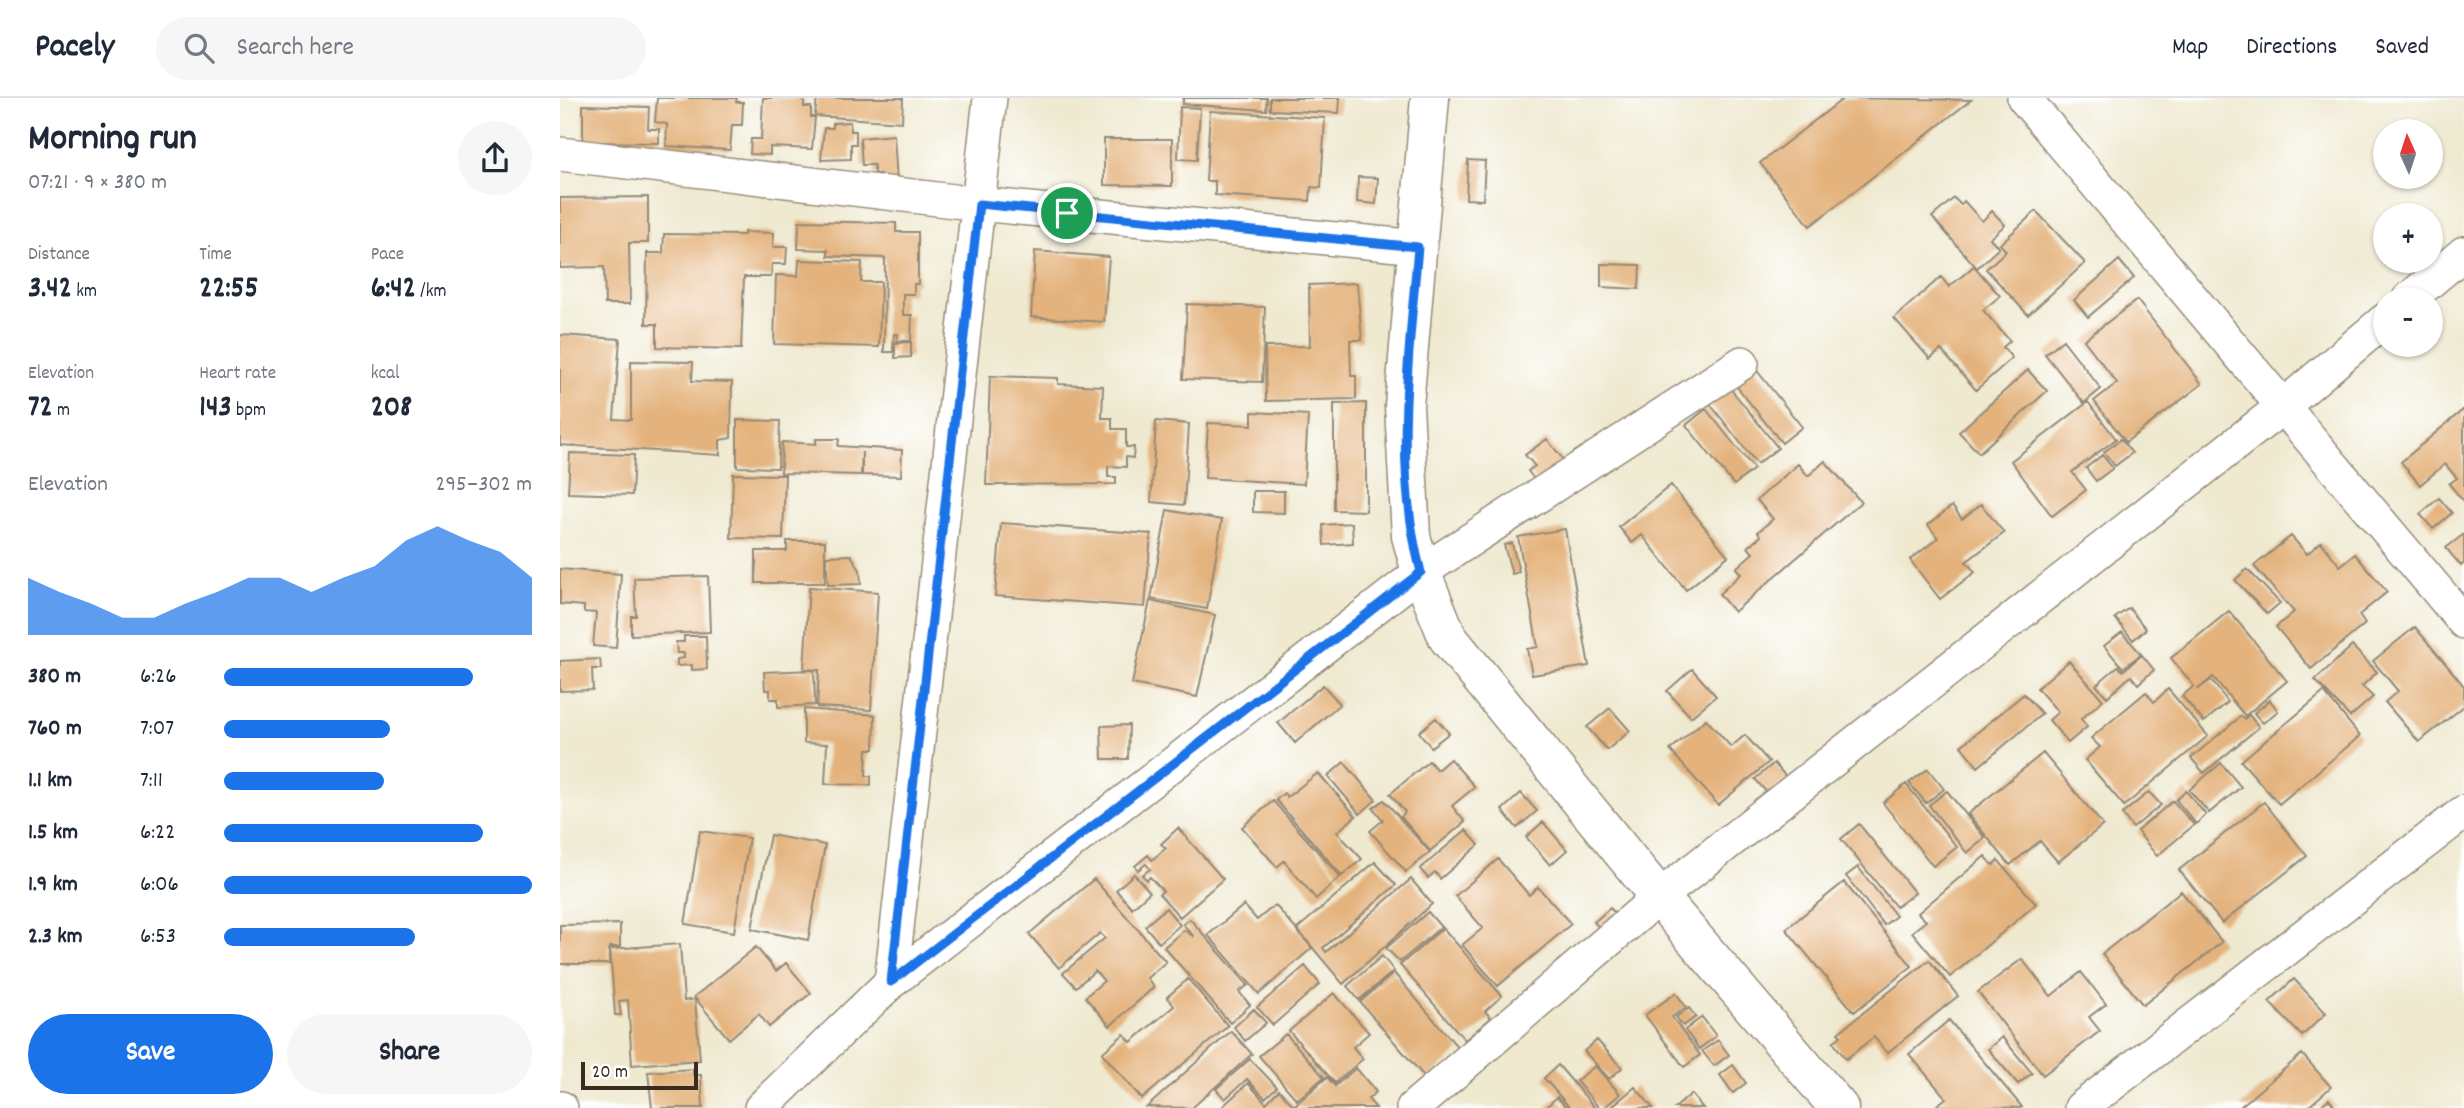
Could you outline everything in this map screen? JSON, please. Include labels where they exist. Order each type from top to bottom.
[{"type":"street","points":[[891,982],[990,98]]},
{"type":"street","points":[[1430,98],[1404,406],[1411,536],[1421,572],[1448,638],[1659,897],[1839,1108]]},
{"type":"street","points":[[2024,98],[2281,408],[2464,622]]},
{"type":"street","points":[[560,154],[979,204],[1418,247]]},
{"type":"street","points":[[2423,287],[2464,253]]},
{"type":"street","points":[[1413,1108],[1659,897],[2281,408],[2373,330]]},
{"type":"street","points":[[761,1108],[891,982],[1421,572],[1742,363]]},
{"type":"street","points":[[2081,1108],[2464,812]]},
{"type":"building","points":[[657,98],[737,98],[736,102],[743,102],[742,125],[732,125],[730,150],[666,146],[667,124],[655,122]]},
{"type":"building","points":[[763,98],[804,98],[804,107],[811,107],[811,117],[815,117],[812,149],[770,147],[770,155],[750,154],[751,139],[761,139]]},
{"type":"building","points":[[817,98],[903,98],[902,122],[815,116]]},
{"type":"building","points":[[1183,98],[1267,98],[1266,110],[1183,104]]},
{"type":"building","points":[[1270,98],[1340,98],[1339,113],[1270,110]]},
{"type":"building","points":[[1844,98],[1971,100],[1810,226],[1760,163]]},
{"type":"building","points":[[583,105],[649,107],[648,129],[659,129],[659,143],[583,142]]},
{"type":"building","points":[[1180,107],[1200,108],[1197,160],[1178,159]]},
{"type":"building","points":[[1210,111],[1325,118],[1321,188],[1311,187],[1310,201],[1215,195],[1215,181],[1206,181]]},
{"type":"building","points":[[850,122],[851,131],[856,131],[856,144],[851,144],[851,159],[821,160],[824,128],[833,128],[833,123]]},
{"type":"building","points":[[894,135],[897,182],[881,183],[880,174],[874,174],[874,165],[862,165],[860,138]]},
{"type":"building","points":[[1104,139],[1172,139],[1172,186],[1104,185]]},
{"type":"building","points":[[1468,160],[1485,161],[1483,200],[1466,199]]},
{"type":"building","points":[[1358,177],[1378,178],[1376,204],[1357,202]]},
{"type":"building","points":[[648,197],[648,243],[629,243],[630,304],[605,304],[604,267],[560,268],[560,198]]},
{"type":"building","points":[[1954,198],[1961,205],[1964,201],[1982,221],[1992,211],[2005,225],[1990,238],[1999,248],[1977,268],[1932,217]]},
{"type":"building","points":[[2036,211],[2085,263],[2028,315],[1986,269],[2006,251],[2000,244]]},
{"type":"building","points":[[799,221],[896,223],[896,232],[918,232],[918,284],[914,284],[914,294],[903,294],[903,315],[912,315],[911,341],[897,341],[898,334],[894,334],[893,352],[884,352],[885,258],[828,256],[828,250],[798,249]]},
{"type":"building","points":[[744,232],[774,233],[773,247],[787,247],[786,264],[772,264],[771,277],[744,277],[741,349],[657,347],[657,324],[646,324],[647,253],[663,253],[664,234],[744,235]]},
{"type":"building","points":[[1035,251],[1109,257],[1104,322],[1031,317]]},
{"type":"building","points":[[799,260],[862,262],[861,282],[881,282],[879,347],[774,344],[776,275],[798,276]]},
{"type":"building","points":[[2119,260],[2134,278],[2088,317],[2074,300]]},
{"type":"building","points":[[1601,264],[1640,265],[1639,289],[1601,287]]},
{"type":"building","points":[[1974,266],[2000,296],[1983,310],[2010,341],[2003,347],[2012,358],[1976,390],[1941,350],[1930,359],[1894,318],[1941,277],[1949,287]]},
{"type":"building","points":[[1357,283],[1362,340],[1350,340],[1351,376],[1356,376],[1356,399],[1266,401],[1265,347],[1310,346],[1309,285]]},
{"type":"building","points":[[2137,300],[2202,384],[2126,442],[2094,401],[2117,383],[2084,340]]},
{"type":"building","points":[[1187,304],[1265,307],[1262,382],[1183,379]]},
{"type":"building","points":[[560,335],[620,339],[614,419],[631,420],[631,361],[693,362],[692,381],[732,382],[731,438],[720,440],[720,455],[560,445]]},
{"type":"building","points":[[2063,340],[2101,389],[2084,403],[2045,354]]},
{"type":"building","points":[[911,342],[911,357],[895,358],[895,343]]},
{"type":"building","points":[[1754,367],[1802,427],[1782,443],[1734,383]]},
{"type":"building","points":[[2028,370],[2047,391],[1979,453],[1959,432]]},
{"type":"building","points":[[990,376],[1058,378],[1058,384],[1103,386],[1102,418],[1112,418],[1112,429],[1126,429],[1126,447],[1134,447],[1133,458],[1126,457],[1126,467],[1108,466],[1108,477],[1116,477],[1116,484],[986,485]]},
{"type":"building","points":[[1730,388],[1778,448],[1757,464],[1710,404]]},
{"type":"building","points":[[2088,402],[2116,439],[2072,472],[2086,490],[2052,516],[2011,461]]},
{"type":"building","points":[[1366,403],[1366,511],[1334,510],[1334,404]]},
{"type":"building","points":[[1706,409],[1754,469],[1734,485],[1686,425]]},
{"type":"building","points":[[2464,409],[2464,502],[2449,484],[2457,478],[2445,464],[2420,485],[2401,462]]},
{"type":"building","points":[[1252,412],[1308,415],[1304,484],[1205,478],[1208,423],[1252,425]]},
{"type":"building","points":[[737,420],[780,421],[778,468],[737,467]]},
{"type":"building","points":[[1156,421],[1189,424],[1184,505],[1151,502]]},
{"type":"building","points":[[816,439],[839,439],[838,446],[902,450],[901,476],[862,475],[862,452],[861,475],[781,473],[782,442],[816,444]]},
{"type":"building","points":[[1547,439],[1569,467],[1541,488],[1528,471],[1535,466],[1525,455]]},
{"type":"building","points":[[2121,439],[2132,453],[2115,466],[2104,452]]},
{"type":"building","points":[[570,453],[634,455],[632,495],[568,493]]},
{"type":"building","points":[[2102,455],[2113,468],[2096,481],[2086,468]]},
{"type":"building","points":[[1825,461],[1861,502],[1734,612],[1719,594],[1741,574],[1736,568],[1753,553],[1748,547],[1761,536],[1758,532],[1773,519],[1757,500],[1798,464],[1808,476]]},
{"type":"building","points":[[733,474],[785,475],[783,539],[731,538]]},
{"type":"building","points":[[1671,485],[1728,556],[1686,590],[1642,535],[1632,543],[1619,527]]},
{"type":"building","points":[[1253,491],[1284,491],[1284,513],[1253,512]]},
{"type":"building","points":[[2439,498],[2452,513],[2433,529],[2420,514]]},
{"type":"building","points":[[1981,504],[2004,533],[1966,562],[1975,572],[1940,599],[1910,560],[1938,538],[1928,525],[1952,506],[1962,519]]},
{"type":"building","points":[[1167,510],[1222,520],[1207,609],[1151,599]]},
{"type":"building","points":[[1001,523],[1151,534],[1145,607],[995,596]]},
{"type":"building","points":[[1352,523],[1353,543],[1324,545],[1323,525]]},
{"type":"building","points":[[1565,529],[1589,666],[1532,675],[1527,649],[1538,647],[1518,537]]},
{"type":"building","points":[[2464,534],[2464,563],[2461,566],[2446,548]]},
{"type":"building","points":[[2291,536],[2307,554],[2321,542],[2340,566],[2355,554],[2387,592],[2359,615],[2365,624],[2311,669],[2276,627],[2294,612],[2254,566]]},
{"type":"building","points":[[787,541],[825,541],[825,583],[756,583],[756,551],[787,551]]},
{"type":"building","points":[[1512,543],[1519,572],[1512,574],[1504,545]]},
{"type":"building","points":[[851,555],[860,570],[861,584],[828,585],[826,556]]},
{"type":"building","points":[[560,569],[621,574],[616,648],[593,646],[596,613],[584,612],[584,606],[560,604]]},
{"type":"building","points":[[2247,569],[2280,603],[2267,614],[2235,580]]},
{"type":"building","points":[[708,576],[710,632],[631,635],[631,616],[636,616],[634,578]]},
{"type":"building","points":[[809,587],[878,592],[871,710],[817,707],[819,670],[804,669]]},
{"type":"building","points":[[1150,601],[1215,615],[1197,697],[1132,684]]},
{"type":"building","points":[[2129,608],[2146,629],[2133,640],[2115,618]]},
{"type":"building","points":[[2229,611],[2287,681],[2245,716],[2213,677],[2197,690],[2211,680],[2228,702],[2204,722],[2182,696],[2194,686],[2171,658]]},
{"type":"building","points":[[2415,627],[2464,686],[2464,706],[2419,742],[2385,702],[2398,691],[2373,661]]},
{"type":"building","points":[[2122,632],[2141,654],[2123,668],[2104,646]]},
{"type":"building","points":[[684,636],[706,636],[707,669],[692,670],[692,665],[677,666],[677,659],[684,658],[684,653],[677,653],[676,642],[684,642]]},
{"type":"building","points":[[2352,646],[2377,672],[2362,686],[2373,697],[2350,717],[2315,680]]},
{"type":"building","points":[[2142,655],[2154,670],[2138,684],[2131,676],[2107,697],[2096,685],[2118,666],[2123,671]]},
{"type":"building","points":[[600,659],[601,669],[592,669],[593,690],[560,691],[560,661]]},
{"type":"building","points":[[2069,661],[2103,700],[2081,719],[2087,727],[2068,743],[2049,720],[2058,712],[2037,688]]},
{"type":"building","points":[[1692,669],[1716,696],[1691,717],[1667,691]]},
{"type":"building","points":[[814,670],[815,705],[778,707],[778,699],[770,699],[770,690],[765,690],[764,672]]},
{"type":"building","points":[[1323,685],[1340,704],[1295,743],[1278,723]]},
{"type":"building","points":[[2168,689],[2208,736],[2124,806],[2085,760],[2100,747],[2091,738],[2146,692],[2154,702]]},
{"type":"building","points":[[2324,692],[2360,736],[2279,804],[2241,761]]},
{"type":"building","points":[[2024,694],[2042,714],[1978,767],[1961,746]]},
{"type":"building","points":[[2270,700],[2278,711],[2263,723],[2254,713]]},
{"type":"building","points":[[1610,708],[1630,731],[1607,750],[1587,727]]},
{"type":"building","points":[[804,709],[875,715],[874,749],[867,749],[866,776],[871,776],[871,785],[825,784],[827,744],[804,743]]},
{"type":"building","points":[[2249,715],[2259,727],[2204,773],[2191,758],[2241,716],[2244,719]]},
{"type":"building","points":[[1436,718],[1449,733],[1431,747],[1419,732]]},
{"type":"building","points":[[1706,719],[1731,747],[1745,735],[1769,762],[1718,805],[1670,750]]},
{"type":"building","points":[[1129,725],[1128,759],[1102,759],[1101,726]]},
{"type":"building","points":[[2043,753],[2103,825],[2058,862],[2040,841],[2010,865],[1968,814]]},
{"type":"building","points":[[1450,759],[1475,787],[1452,806],[1465,822],[1430,851],[1401,817],[1405,812],[1390,794],[1429,761],[1437,770]]},
{"type":"building","points":[[1344,762],[1376,800],[1360,814],[1328,776]]},
{"type":"building","points":[[1774,763],[1788,779],[1769,795],[1755,779]]},
{"type":"building","points":[[2221,763],[2241,787],[2209,813],[2189,790]]},
{"type":"building","points":[[1928,769],[1944,789],[1926,803],[1909,783]]},
{"type":"building","points":[[1318,773],[1356,816],[1337,832],[1362,859],[1342,876],[1276,800],[1284,793],[1287,797]]},
{"type":"building","points":[[1906,784],[1957,847],[1933,866],[1883,803]]},
{"type":"building","points":[[1947,791],[1985,838],[1967,853],[1929,805]]},
{"type":"building","points":[[2186,791],[2206,815],[2196,824],[2176,800]]},
{"type":"building","points":[[2149,792],[2161,805],[2133,828],[2122,814]]},
{"type":"building","points":[[1521,793],[1537,811],[1517,828],[1502,810]]},
{"type":"building","points":[[1384,800],[1430,852],[1406,872],[1370,831],[1383,820],[1373,808]]},
{"type":"building","points":[[1273,801],[1340,877],[1316,899],[1284,861],[1277,867],[1242,827]]},
{"type":"building","points":[[2173,801],[2194,825],[2157,856],[2137,831]]},
{"type":"building","points":[[2264,802],[2307,856],[2222,923],[2179,870]]},
{"type":"building","points":[[1543,822],[1567,850],[1550,865],[1526,837]]},
{"type":"building","points":[[1859,824],[1915,893],[1896,907],[1841,839]]},
{"type":"building","points":[[1178,828],[1223,879],[1180,917],[1159,894],[1163,891],[1150,877],[1147,880],[1142,875],[1150,869],[1146,864],[1138,870],[1135,866],[1148,855],[1152,860],[1166,848],[1161,844]]},
{"type":"building","points":[[1466,830],[1479,845],[1440,879],[1435,872],[1428,878],[1420,869]]},
{"type":"building","points":[[700,831],[749,838],[734,932],[685,924]]},
{"type":"building","points":[[770,835],[825,845],[808,940],[752,929]]},
{"type":"building","points":[[1985,856],[1993,865],[1998,860],[2036,904],[1950,977],[1912,932],[1926,921],[1918,913]]},
{"type":"building","points":[[1498,859],[1529,895],[1538,887],[1571,924],[1498,986],[1462,945],[1483,928],[1455,896]]},
{"type":"building","points":[[1375,862],[1396,885],[1323,948],[1326,952],[1411,879],[1432,904],[1343,984],[1297,929]]},
{"type":"building","points":[[1858,867],[1896,916],[1884,925],[1846,876]]},
{"type":"building","points":[[1134,874],[1150,892],[1132,908],[1116,890]]},
{"type":"building","points":[[1094,879],[1166,962],[1147,978],[1154,987],[1110,1026],[1085,997],[1104,981],[1095,971],[1076,987],[1063,973],[1105,938],[1100,933],[1059,968],[1029,934]]},
{"type":"building","points":[[1844,882],[1912,966],[1854,1012],[1786,929]]},
{"type":"building","points":[[2181,891],[2222,942],[2143,1005],[2102,954]]},
{"type":"building","points":[[1244,905],[1257,920],[1275,905],[1312,948],[1259,994],[1208,935]]},
{"type":"building","points":[[1166,908],[1180,925],[1159,943],[1145,926]]},
{"type":"building","points":[[1610,908],[1621,920],[1605,934],[1594,922]]},
{"type":"building","points":[[1428,912],[1441,927],[1400,962],[1386,948]]},
{"type":"building","points":[[1190,919],[1248,985],[1239,992],[1250,1005],[1230,1023],[1164,947],[1184,930],[1194,937],[1183,924]]},
{"type":"building","points":[[620,924],[620,947],[609,947],[609,964],[560,964],[560,925]]},
{"type":"building","points":[[1443,928],[1502,996],[1485,1011],[1491,1018],[1465,1040],[1400,965]]},
{"type":"building","points":[[680,944],[684,1001],[695,999],[700,1060],[632,1065],[628,1000],[619,1001],[621,1015],[615,1015],[610,949]]},
{"type":"building","points":[[756,947],[776,971],[786,963],[811,993],[769,1027],[759,1014],[729,1039],[694,997]]},
{"type":"building","points":[[1382,956],[1394,971],[1359,1000],[1347,986]]},
{"type":"building","points":[[2022,959],[2051,996],[2081,972],[2106,1004],[2089,1017],[2100,1031],[2043,1075],[1978,992]]},
{"type":"building","points":[[1929,960],[1958,996],[1887,1053],[1874,1037],[1846,1059],[1833,1042],[1841,1036],[1838,1033]]},
{"type":"building","points":[[1305,966],[1320,984],[1273,1025],[1257,1007]]},
{"type":"building","points":[[1394,973],[1460,1050],[1427,1080],[1360,1002]]},
{"type":"building","points":[[1188,979],[1228,1026],[1142,1099],[1102,1053],[1124,1034],[1131,1042],[1174,1006],[1167,997]]},
{"type":"building","points":[[2294,979],[2326,1013],[2302,1036],[2269,1002]]},
{"type":"building","points":[[1334,993],[1369,1033],[1353,1047],[1363,1059],[1335,1083],[1289,1031]]},
{"type":"building","points":[[1676,993],[1686,1007],[1672,1017],[1700,1055],[1684,1067],[1645,1015]]},
{"type":"building","points":[[1689,1008],[1696,1017],[1683,1026],[1676,1017]]},
{"type":"building","points":[[1254,1009],[1266,1023],[1245,1041],[1234,1027]]},
{"type":"building","points":[[1702,1017],[1716,1036],[1699,1049],[1685,1030]]},
{"type":"building","points":[[1949,1020],[2021,1108],[1936,1106],[1946,1098],[1909,1054]]},
{"type":"building","points":[[1231,1031],[1252,1054],[1192,1108],[1147,1107]]},
{"type":"building","points":[[1286,1034],[1324,1077],[1297,1100],[1259,1056]]},
{"type":"building","points":[[2002,1037],[2032,1073],[2018,1084],[1988,1049]]},
{"type":"building","points":[[1597,1040],[1622,1068],[1609,1079],[1584,1051]]},
{"type":"building","points":[[1718,1040],[1729,1055],[1714,1066],[1702,1051]]},
{"type":"building","points":[[2302,1054],[2331,1087],[2307,1108],[2241,1106]]},
{"type":"building","points":[[1250,1059],[1277,1087],[1265,1098],[1247,1079],[1225,1099],[1216,1089]]},
{"type":"building","points":[[1558,1065],[1595,1108],[1570,1108],[1544,1078]]},
{"type":"building","points":[[1733,1065],[1746,1083],[1733,1093],[1720,1075]]},
{"type":"building","points":[[1595,1066],[1620,1094],[1604,1108],[1599,1108],[1576,1081]]},
{"type":"building","points":[[1356,1068],[1376,1092],[1368,1099],[1376,1108],[1298,1108],[1295,1105],[1327,1077],[1335,1086]]},
{"type":"building","points":[[693,1069],[693,1075],[701,1075],[703,1108],[652,1108],[648,1072]]},
{"type":"building","points":[[1248,1083],[1266,1103],[1279,1090],[1296,1108],[1221,1108]]},
{"type":"building","points":[[1635,1087],[1653,1108],[1610,1108]]},
{"type":"building","points":[[1691,1094],[1703,1108],[1675,1108]]},
{"type":"building","points":[[1557,1097],[1567,1108],[1545,1108]]},
{"type":"building","points":[[2329,1099],[2336,1108],[2318,1108]]},
{"type":"route","points":[[979,204],[1067,213],[1418,247],[1404,406],[1411,536],[1421,572],[891,982],[979,204]]}]
